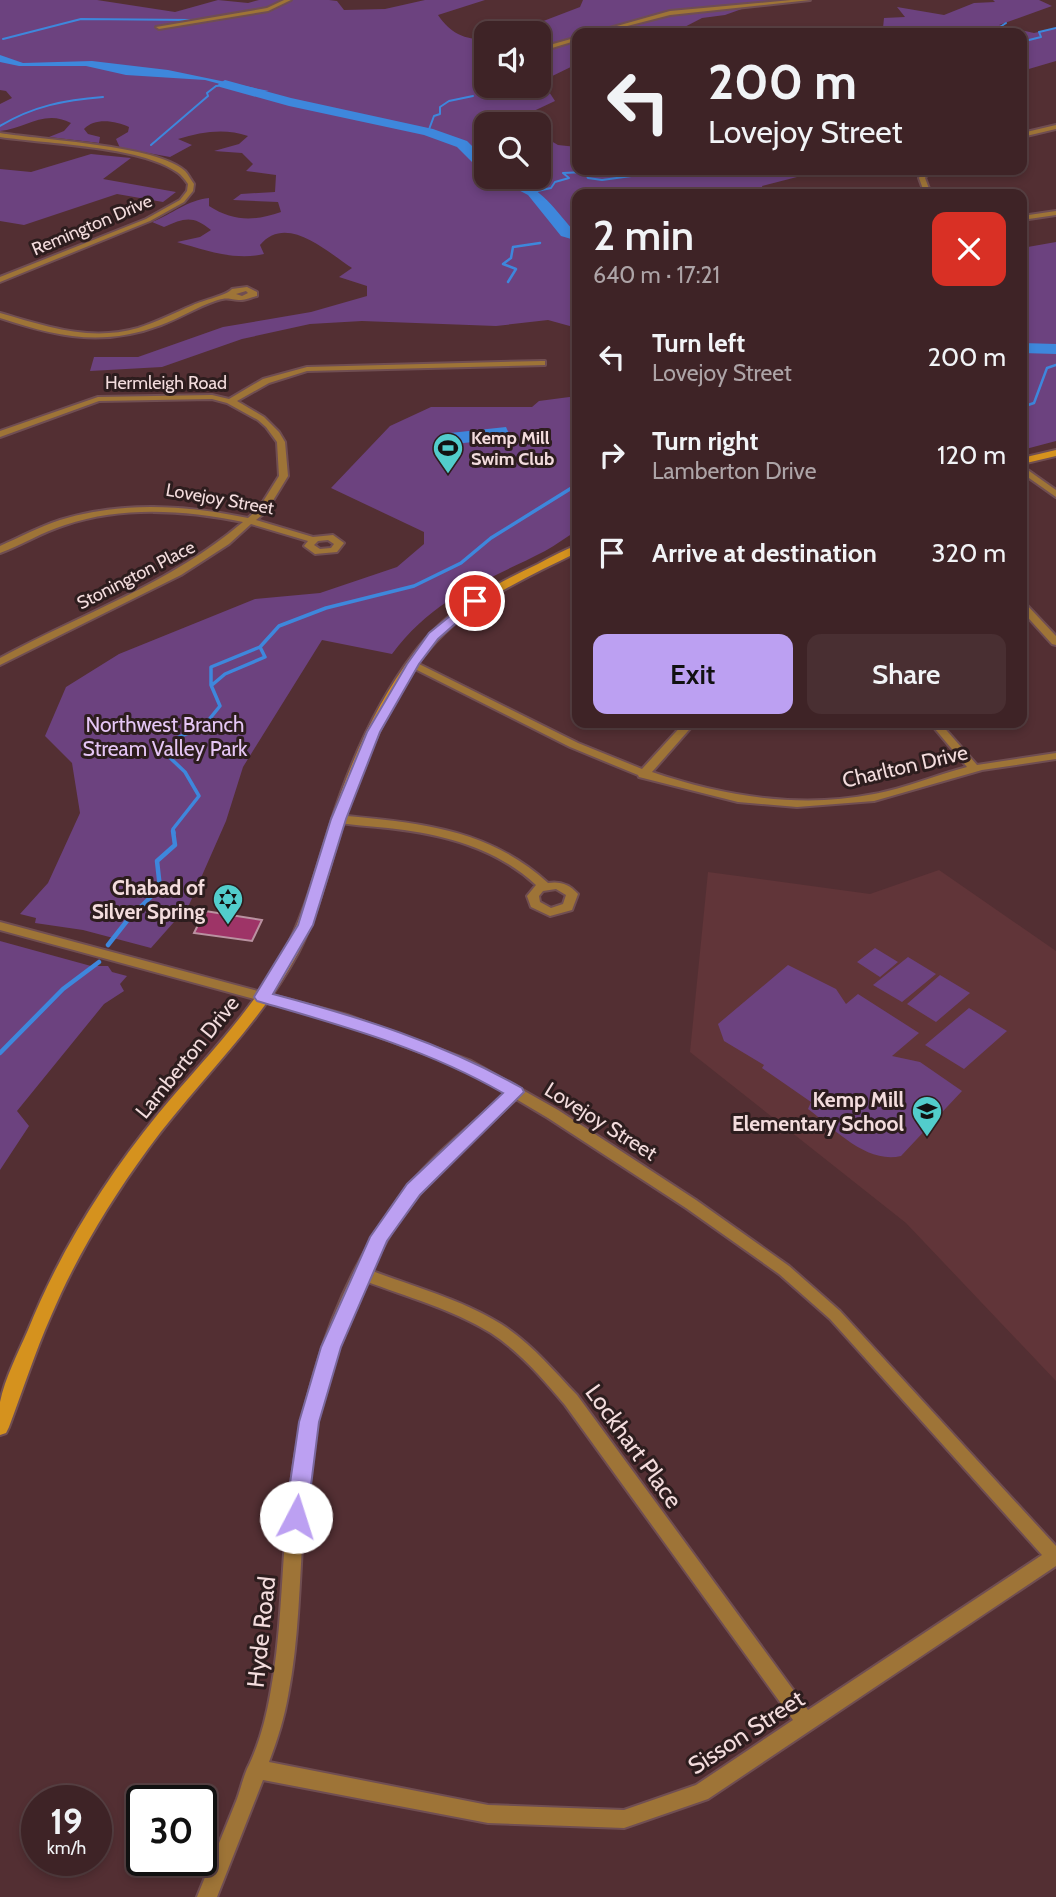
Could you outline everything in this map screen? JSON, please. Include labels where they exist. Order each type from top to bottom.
[{"type":"street","points":[[159,27],[268,9],[288,0]]},
{"type":"street","points":[[614,28],[670,13],[807,0]]},
{"type":"street","points":[[551,46],[572,40]]},
{"type":"street","points":[[1027,134],[1056,127]]},
{"type":"street","name":"Remington Drive","points":[[0,135],[157,158],[182,170],[191,184],[190,191],[182,201],[148,220],[0,280]]},
{"type":"street","points":[[1027,218],[1056,213]]},
{"type":"street","points":[[0,315],[47,332],[96,337],[137,331],[232,295]]},
{"type":"street","name":"Hermleigh Road","points":[[0,434],[98,399],[200,396],[230,402],[266,381],[307,369],[542,363]]},
{"type":"street","name":"Stonington Place","points":[[0,662],[178,574],[216,550],[248,522],[281,486],[286,470],[286,452],[279,437],[267,424],[230,402]]},
{"type":"street","points":[[1027,460],[1056,453]]},
{"type":"street","points":[[1027,473],[1056,494]]},
{"type":"street","name":"Lovejoy Street","points":[[0,550],[62,523],[128,508],[173,508],[248,522],[313,540]]},
{"type":"street","name":"Lamberton Drive","points":[[0,1427],[43,1315],[100,1206],[145,1141],[238,1031],[263,997],[305,925],[338,819],[373,732],[413,664],[434,636],[475,601],[572,551]]},
{"type":"street","points":[[1027,610],[1056,642]]},
{"type":"street","name":"Charlton Drive","points":[[413,664],[642,775],[706,794],[800,805],[862,800],[974,768],[1056,756]]},
{"type":"street","points":[[642,775],[685,728]]},
{"type":"street","points":[[939,728],[974,768]]},
{"type":"street","points":[[338,819],[404,825],[459,837],[514,861],[532,872],[544,886]]},
{"type":"street","name":"Lovejoy Street","points":[[0,926],[342,1018],[466,1064],[515,1092],[691,1204],[784,1270],[835,1315],[872,1353],[1055,1556]]},
{"type":"street","name":"Hyde Road","points":[[207,1897],[256,1769],[278,1702],[288,1650],[298,1490],[309,1422],[331,1347],[379,1237],[414,1189],[515,1092]]},
{"type":"street","name":"Lockhart Place","points":[[362,1273],[470,1314],[513,1340],[537,1363],[571,1400],[806,1723]]},
{"type":"street","name":"Sisson Street","points":[[256,1769],[488,1814],[624,1819],[701,1792],[1055,1556]]},
{"type":"shaded area","name":"Kemp Mill Elementary School","points":[[939,870],[1056,951],[1056,1381],[906,1223],[690,1052],[708,872],[870,894]]},
{"type":"green space","points":[[0,0],[97,0],[175,12],[218,0],[248,3],[259,0],[329,0],[337,1],[344,10],[385,9],[425,0],[485,0],[438,15],[448,27],[474,38],[474,98],[551,98],[551,95],[555,101],[532,112],[474,112],[474,189],[551,189],[551,141],[558,145],[572,146],[572,175],[797,177],[762,186],[763,189],[572,189],[572,327],[548,320],[496,326],[362,321],[310,324],[242,339],[162,367],[90,371],[94,357],[138,357],[223,327],[311,312],[367,296],[367,286],[339,277],[352,268],[319,245],[294,234],[271,236],[260,245],[264,254],[242,256],[177,242],[200,237],[211,230],[199,222],[183,220],[164,227],[152,222],[187,204],[209,198],[209,206],[236,217],[262,217],[281,212],[278,202],[233,200],[241,194],[275,192],[276,175],[246,171],[253,164],[242,153],[214,151],[239,144],[248,136],[222,132],[178,139],[192,145],[170,157],[120,148],[116,139],[128,132],[129,127],[112,122],[94,123],[84,129],[88,134],[100,137],[99,143],[49,137],[64,131],[71,123],[61,119],[43,119],[0,131],[0,104],[12,98],[6,91],[0,90]]},
{"type":"green space","points":[[583,0],[799,0],[753,5],[725,15],[702,18],[683,28],[572,28],[572,66],[551,77],[551,21],[543,21],[580,7]]},
{"type":"green space","points":[[993,0],[1039,0],[1052,6],[999,25],[1012,28],[883,28],[884,18],[905,17],[897,7],[944,15],[974,3],[995,2]]},
{"type":"green space","points":[[1056,28],[1056,61],[1027,70],[1027,31],[1034,33]]},
{"type":"green space","points":[[91,154],[131,158],[103,179],[176,192],[163,202],[117,194],[24,225],[0,221],[0,169],[31,172]]},
{"type":"green space","points":[[1056,242],[1056,441],[1027,449],[1027,247]]},
{"type":"green space","name":"Northwest Branch Stream Valley Park","points":[[572,397],[572,534],[443,604],[408,634],[392,654],[322,640],[243,767],[226,821],[189,905],[151,948],[83,930],[35,923],[36,918],[20,914],[48,883],[80,813],[72,763],[45,736],[66,687],[119,654],[255,599],[320,593],[397,567],[424,544],[424,532],[331,488],[390,426],[431,407],[532,407],[539,401]]},
{"type":"green space","points":[[0,941],[91,966],[108,966],[112,972],[127,976],[120,984],[124,991],[104,1004],[17,1111],[29,1126],[0,1170]]},
{"type":"green space","points":[[875,948],[898,962],[880,977],[857,962]]},
{"type":"green space","points":[[908,957],[936,974],[902,1002],[873,985]]},
{"type":"green space","points":[[788,965],[836,989],[846,1004],[858,994],[919,1033],[892,1056],[920,1062],[962,1091],[901,1156],[876,1155],[852,1143],[808,1109],[811,1102],[762,1068],[764,1065],[724,1041],[718,1024]]},
{"type":"green space","points":[[940,975],[970,993],[936,1022],[907,1004]]},
{"type":"green space","points":[[969,1008],[1007,1031],[964,1069],[925,1045]]},
{"type":"water","points":[[0,55],[23,63],[92,61],[168,70],[269,91],[254,93],[205,80],[126,75],[86,66],[19,66],[0,62]]},
{"type":"water","points":[[506,427],[514,445],[495,447],[492,440],[454,444],[450,433]]},
{"type":"building","name":"Chabad of Silver Spring","points":[[205,911],[262,920],[252,941],[194,933]]},
{"type":"waterway","points":[[3,39],[81,19],[193,20]]},
{"type":"waterway","points":[[998,28],[1006,23]]},
{"type":"waterway","points":[[1027,40],[1041,37],[1039,32],[1056,28]]},
{"type":"waterway","points":[[225,84],[289,102],[428,132],[462,144],[474,156]]},
{"type":"waterway","points":[[151,145],[208,96],[207,93],[216,86],[227,85]]},
{"type":"waterway","points":[[428,132],[434,116],[440,114],[440,107],[449,101],[473,96]]},
{"type":"waterway","points":[[0,126],[25,113],[50,105],[103,97]]},
{"type":"waterway","points":[[533,192],[551,188],[555,182],[569,178],[563,173],[572,173]]},
{"type":"waterway","points":[[586,175],[588,178],[602,180],[639,175]]},
{"type":"waterway","points":[[527,189],[533,192],[567,233],[572,234]]},
{"type":"waterway","points":[[508,282],[516,269],[503,264],[511,258],[513,247],[540,243]]},
{"type":"waterway","points":[[1027,348],[1056,349]]},
{"type":"waterway","points":[[1027,405],[1034,403],[1047,368],[1056,365]]},
{"type":"waterway","points":[[260,647],[279,626],[326,608],[414,586],[461,563],[491,538],[572,488]]},
{"type":"waterway","points":[[174,833],[173,829],[199,796],[185,772],[165,753],[179,737],[203,727],[220,706],[211,685],[211,667],[260,647]]},
{"type":"waterway","points":[[212,685],[225,674],[265,657],[260,647]]},
{"type":"waterway","points":[[108,945],[130,917],[160,888],[157,861],[175,845],[173,831]]},
{"type":"waterway","points":[[0,1053],[63,989],[99,962]]},
{"type":"place","name":"Kemp Mill Swim Club","points":[[448,475]]},
{"type":"place","name":"Chabad of Silver Spring","points":[[228,926]]},
{"type":"place","name":"Kemp Mill Elementary School","points":[[927,1138]]},
{"type":"route","points":[[296,1517],[309,1422],[331,1347],[379,1237],[414,1189],[515,1092],[466,1064],[426,1047],[342,1018],[263,997],[305,925],[338,819],[373,732],[413,664],[434,636],[475,601]]}]
